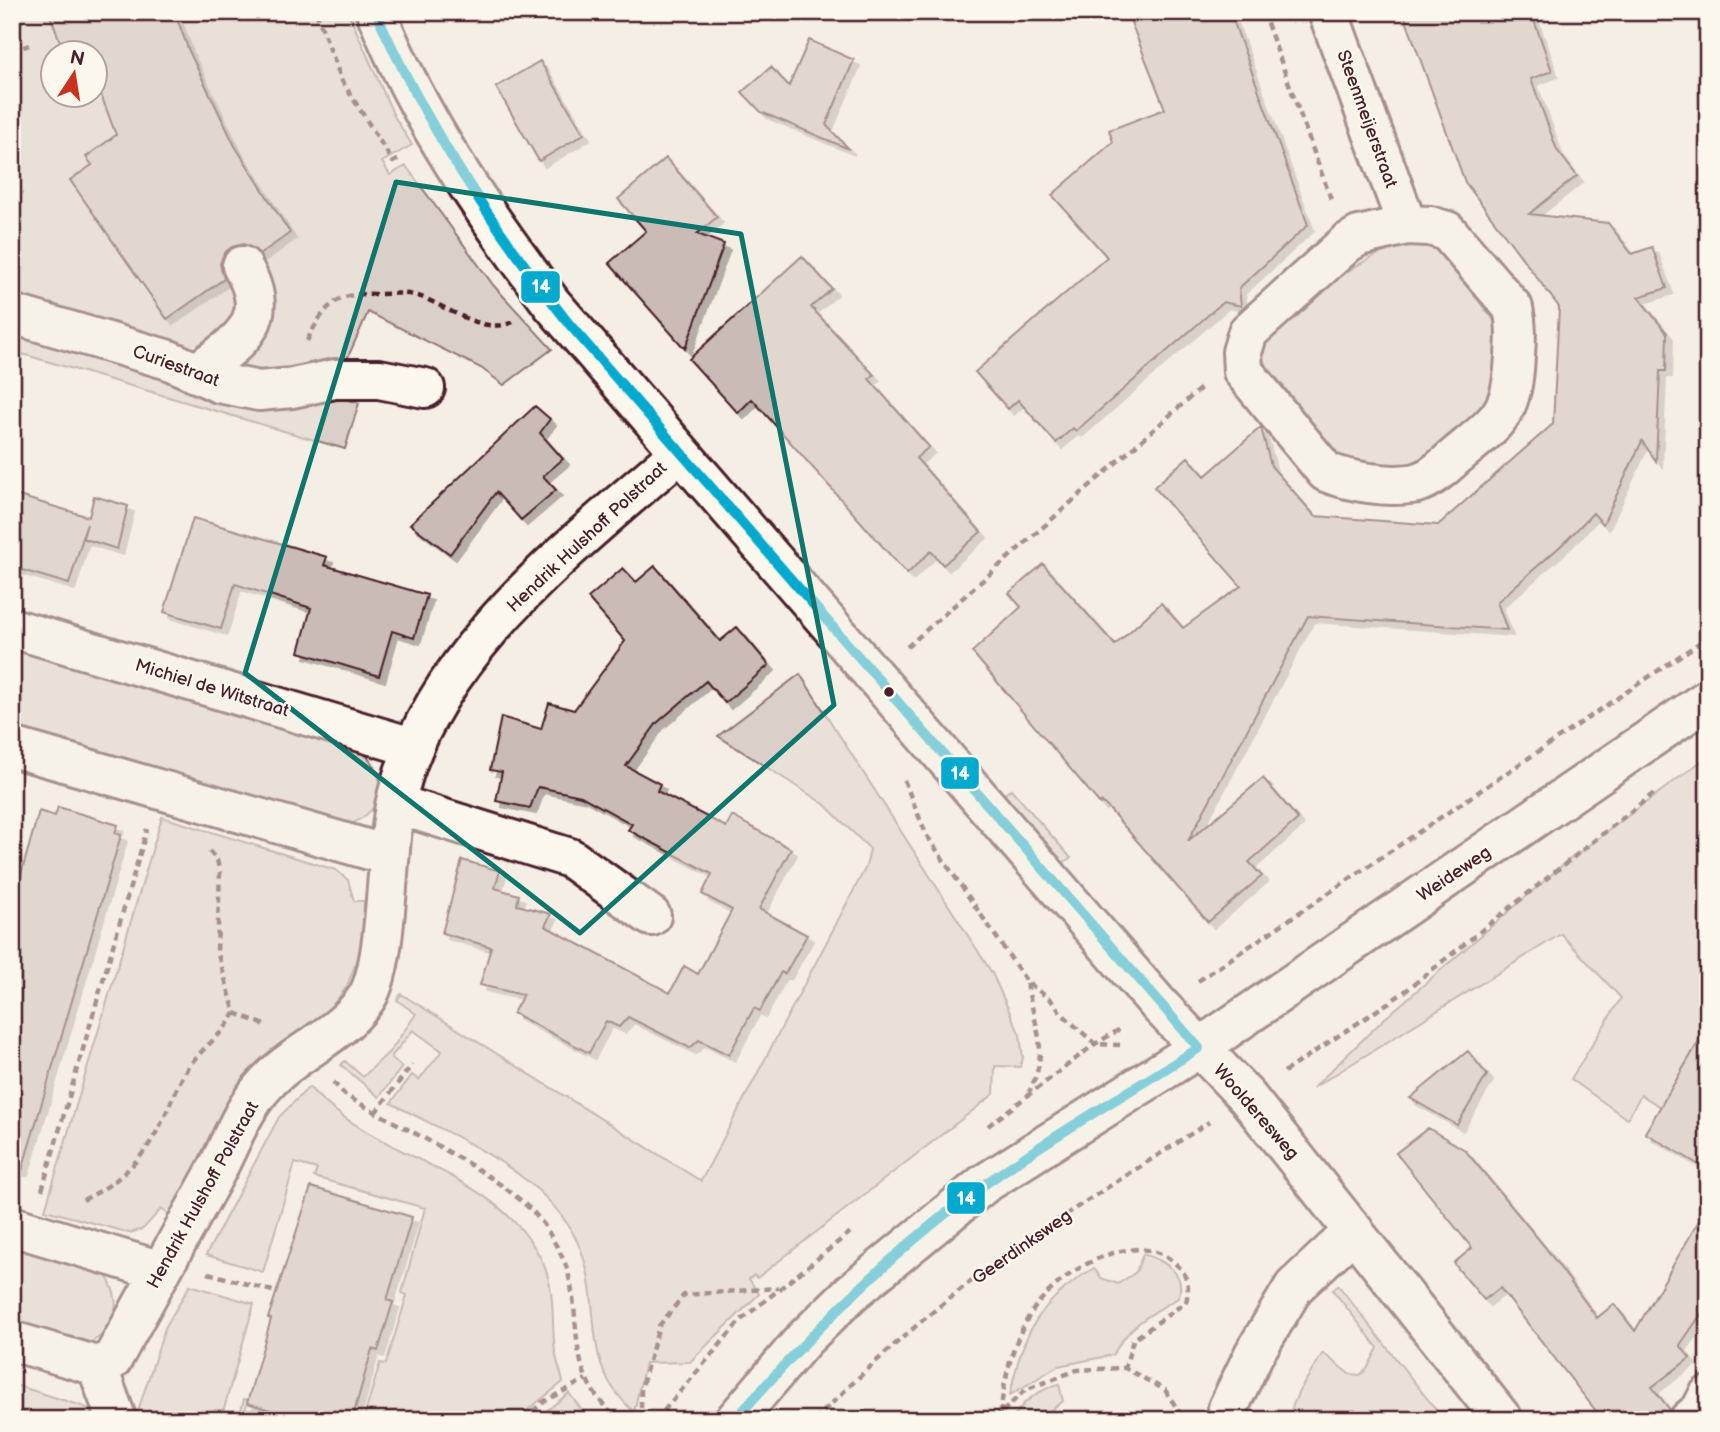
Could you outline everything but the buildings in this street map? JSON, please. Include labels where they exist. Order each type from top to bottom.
[{"type":"street","name":"Woolderesweg","points":[[376,12],[410,90],[444,151],[480,208],[552,304],[1160,1006],[1247,1097],[1503,1420]]},
{"type":"street","name":"Steenmeijerstraat","points":[[1328,12],[1407,225]]},
{"type":"street","points":[[1407,225],[1430,226],[1447,231],[1513,308],[1517,324],[1514,387],[1508,405],[1498,421],[1431,477],[1412,484],[1353,480],[1326,472],[1243,371],[1242,352],[1248,332],[1347,243],[1407,225]]},
{"type":"street","points":[[196,373],[228,350],[249,328],[258,310],[256,292],[242,266]]},
{"type":"street","name":"Curiestraat","points":[[12,314],[169,360],[219,383],[259,391],[292,388],[334,379],[379,379],[425,388]]},
{"type":"street","name":"Hendrik Hulshoff Polstraat","points":[[97,1366],[112,1360],[262,1087],[348,1020],[368,996],[377,969],[387,855],[396,804],[412,747],[457,674],[512,604],[679,453]]},
{"type":"street","name":"Michiel de Witstraat","points":[[12,628],[412,747]]},
{"type":"street","name":"Weideweg","points":[[1199,1048],[1708,699]]},
{"type":"street","points":[[12,747],[387,855]]},
{"type":"street","points":[[396,804],[570,858],[651,916]]},
{"type":"street","points":[[735,1420],[804,1339],[896,1253],[984,1184],[1199,1048]]},
{"type":"street","points":[[21,1229],[164,1266]]},
{"type":"street","points":[[1228,1409],[1254,1354],[1294,1287],[1354,1231]]},
{"type":"street","points":[[12,1341],[97,1366],[115,1415],[113,1420]]},
{"type":"street","points":[[1689,1420],[1701,1410],[1708,1396]]},
{"type":"path","points":[[1263,12],[1347,243]]},
{"type":"path","points":[[12,51],[29,45]]},
{"type":"path","points":[[292,388],[306,345],[321,313],[343,296],[415,295],[477,322],[505,326],[552,304]]},
{"type":"path","points":[[901,652],[1242,352]]},
{"type":"path","points":[[1160,1006],[1708,637]]},
{"type":"path","points":[[1247,1097],[1404,993],[1665,785]]},
{"type":"path","points":[[21,1229],[159,789]]},
{"type":"path","points":[[79,1203],[118,1179],[144,1154],[194,1059],[226,1030],[235,1013],[217,951],[220,872],[217,860],[201,843]]},
{"type":"path","points":[[990,930],[1027,982],[1051,1000],[1095,1044]]},
{"type":"path","points":[[1027,982],[1042,1052],[1040,1071],[1027,1096]]},
{"type":"path","points":[[235,1013],[256,1019],[268,1027],[345,1096],[522,1199],[547,1228],[566,1266],[571,1288],[576,1348],[586,1379],[603,1406],[619,1420]]},
{"type":"path","points":[[375,1113],[412,1065]]},
{"type":"path","name":"Geerdinksweg","points":[[815,1420],[858,1376],[934,1310],[1021,1245],[1247,1097]]},
{"type":"path","points":[[1000,1414],[1007,1362],[1032,1312],[1061,1281],[1105,1255],[1139,1248],[1167,1256],[1184,1271],[1189,1288],[1186,1302],[1133,1339],[1125,1368]]},
{"type":"path","points":[[164,1266],[276,1293]]},
{"type":"path","points":[[641,1420],[641,1389],[659,1326],[684,1295],[779,1287],[741,1320],[656,1420]]},
{"type":"path","points":[[994,1420],[1025,1390],[1077,1370],[1125,1368],[1165,1390],[1184,1420]]},
{"type":"path","points":[[524,1420],[544,1402],[586,1379]]},
{"type":"highlighted area","points":[[396,182],[741,234],[834,705],[580,933],[245,673]]},
{"type":"shaded area","points":[[12,12],[348,12],[394,116],[412,145],[382,162],[390,175],[406,166],[494,286],[552,349],[504,385],[481,368],[368,312],[331,395],[359,403],[345,449],[12,351]]},
{"type":"shaded area","points":[[1420,242],[1436,248],[1494,320],[1500,351],[1492,400],[1446,444],[1415,463],[1387,466],[1338,456],[1262,359],[1264,344],[1317,295],[1354,267],[1396,247]]},
{"type":"shaded area","points":[[12,645],[363,752],[372,763],[380,784],[376,803],[370,811],[349,825],[12,730]]},
{"type":"shaded area","points":[[800,674],[992,973],[1020,1035],[1023,1058],[1020,1067],[995,1066],[994,1094],[757,1278],[754,1275],[749,1279],[759,1294],[690,1362],[645,1363],[634,1412],[608,1380],[601,1364],[588,1275],[578,1242],[560,1214],[538,1190],[511,1169],[481,1150],[391,1103],[412,1075],[419,1080],[442,1051],[413,1030],[391,1057],[402,1067],[379,1097],[341,1065],[345,1061],[363,1077],[391,1050],[416,1014],[397,1000],[401,994],[701,1181],[866,867],[870,849],[824,804],[718,736]]},
{"type":"shaded area","points":[[1708,756],[1708,1026],[1661,1107],[1641,1095],[1627,1119],[1571,1079],[1621,998],[1561,934],[1313,1088],[1384,1019],[1565,863]]},
{"type":"shaded area","points":[[1011,789],[1071,858],[1062,863],[1002,796]]},
{"type":"shaded area","points":[[162,817],[336,870],[348,880],[354,901],[364,901],[363,944],[347,986],[331,1008],[271,1056],[171,1216],[161,1209],[143,1229],[130,1233],[45,1210]]},
{"type":"shaded area","points":[[309,1087],[336,1112],[367,1132],[467,1185],[497,1206],[523,1231],[543,1263],[550,1285],[555,1351],[563,1382],[515,1420],[363,1420],[380,1363],[386,1364],[407,1295],[402,1293],[425,1208],[314,1177],[317,1169],[295,1163],[263,1272],[206,1255],[279,1117]]},
{"type":"shaded area","points":[[12,1240],[104,1272],[116,1301],[109,1331],[86,1345],[12,1330]]},
{"type":"shaded area","points":[[1143,1254],[1166,1264],[1177,1275],[1180,1281],[1178,1298],[1133,1328],[1113,1355],[1058,1366],[1010,1395],[1027,1336],[1046,1306],[1075,1280],[1094,1268],[1101,1278],[1118,1284],[1136,1272]]},
{"type":"shaded area","points":[[190,1285],[254,1304],[223,1412],[239,1417],[244,1399],[248,1400],[243,1418],[248,1420],[135,1420],[165,1328]]},
{"type":"shaded area","points":[[1338,1285],[1444,1420],[1287,1420],[1298,1393],[1323,1353],[1349,1374],[1360,1375],[1367,1369],[1378,1348],[1333,1290]]},
{"type":"shaded area","points":[[12,1384],[91,1410],[90,1420],[48,1420],[12,1409]]},
{"type":"shaded area","points":[[1059,1384],[1063,1401],[1037,1420],[1013,1420],[1016,1413],[1032,1397]]},
{"type":"shaded area","points":[[569,1393],[589,1420],[535,1420]]},
{"type":"transit line","name":"14","points":[[376,12],[417,96],[463,175],[514,251],[570,325],[1199,1048],[1040,1147],[949,1211],[837,1310],[735,1420]]}]
